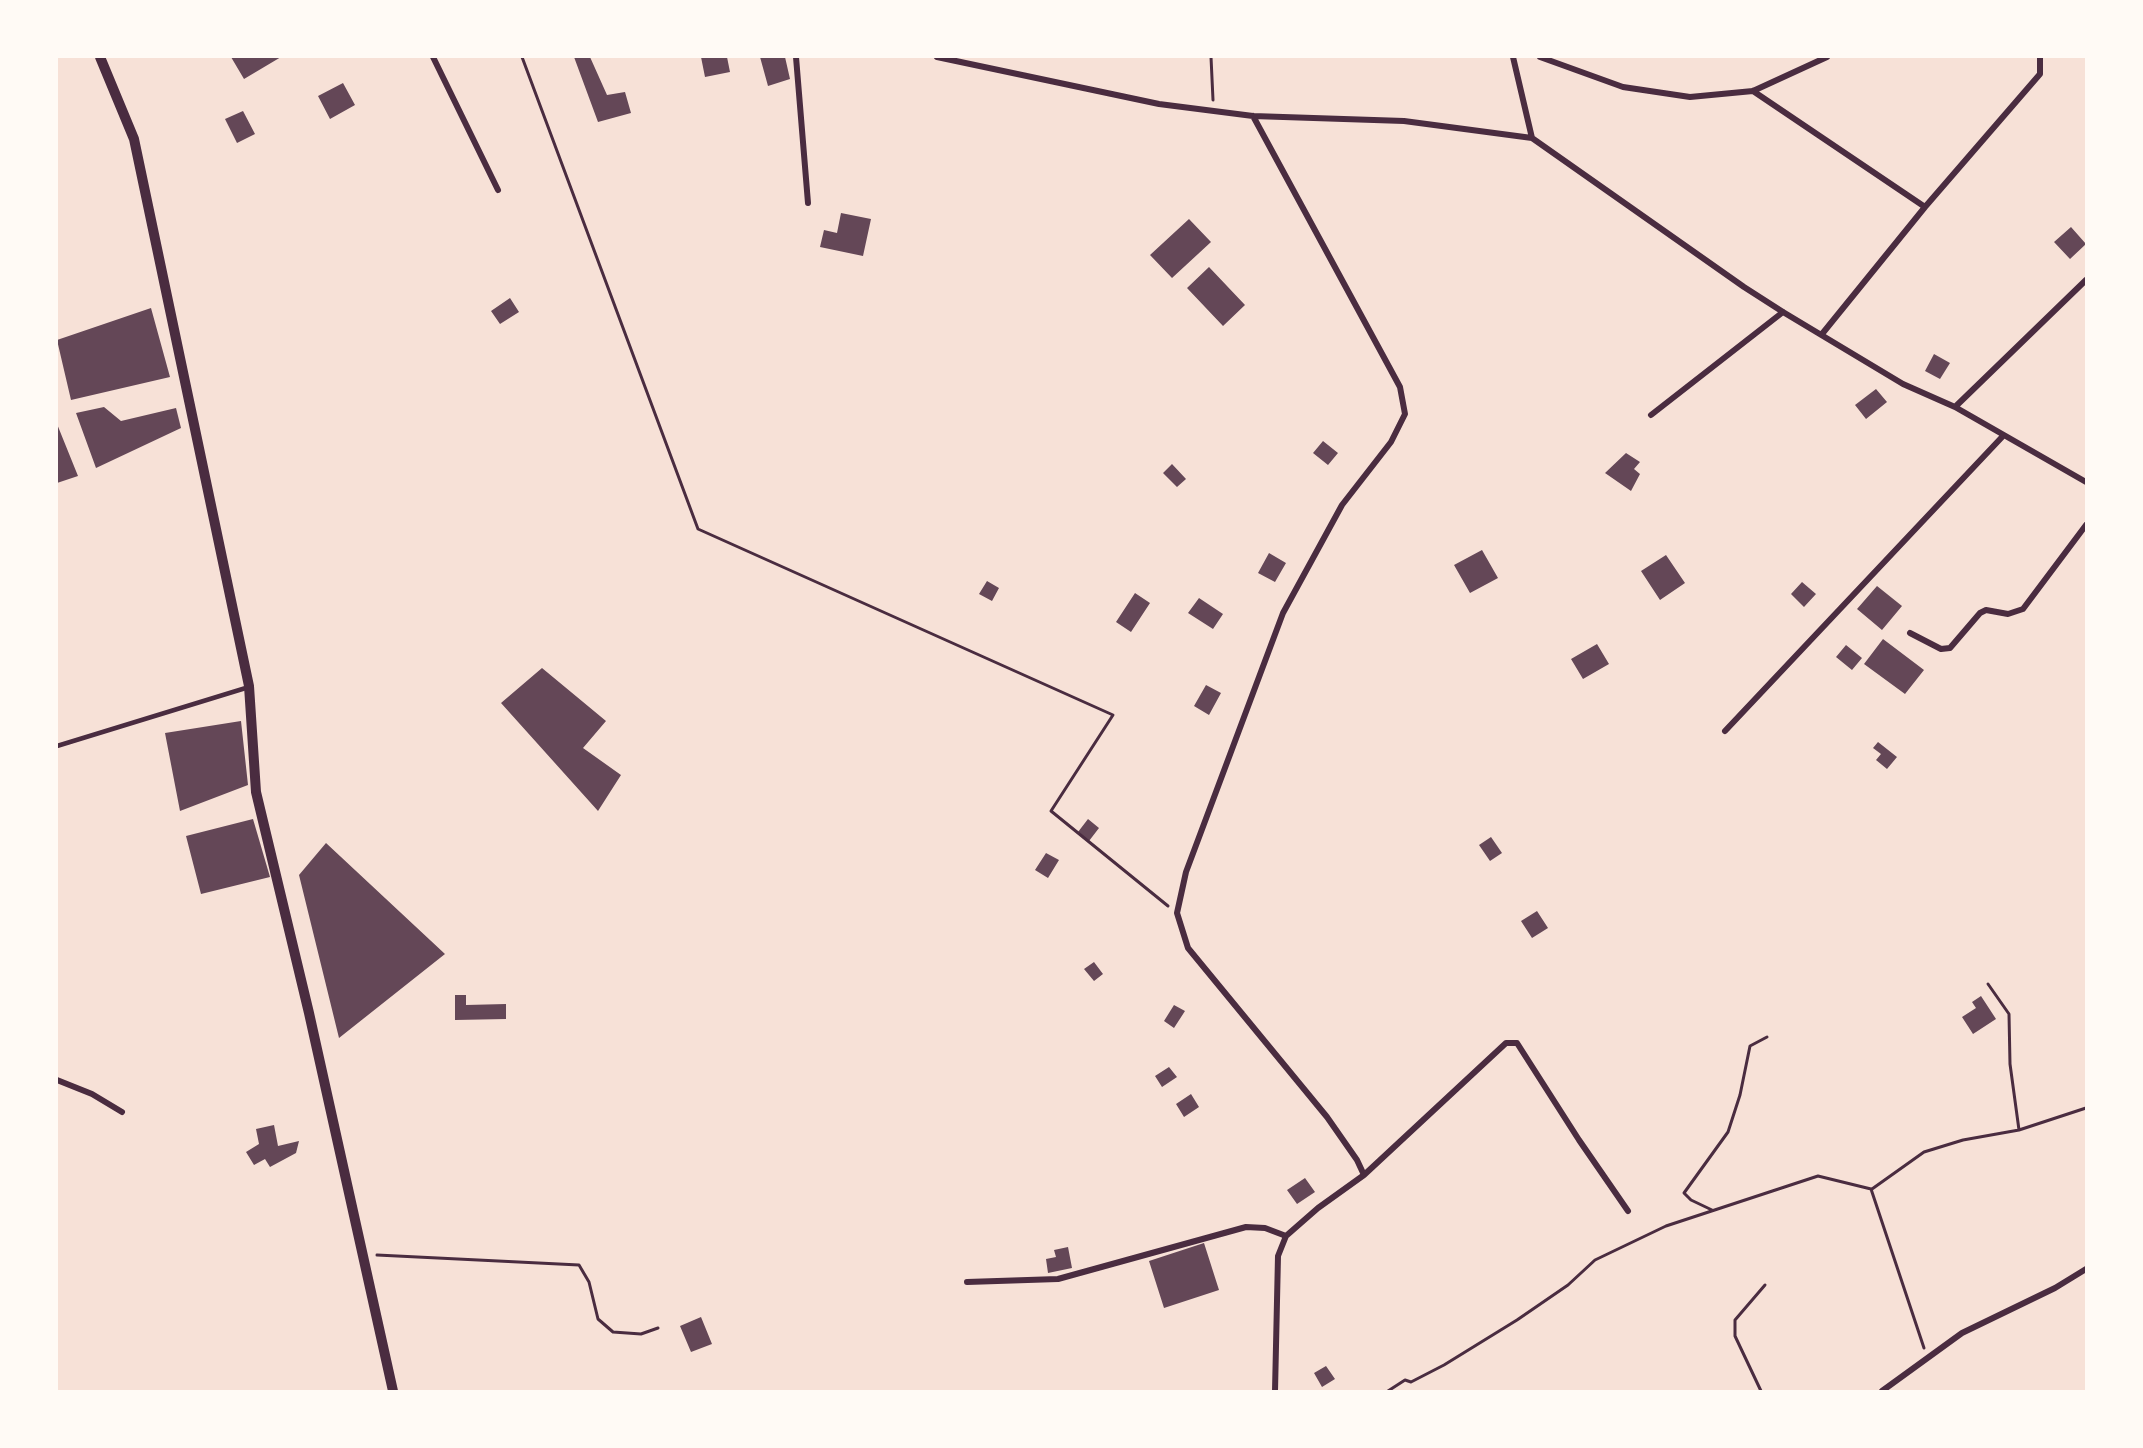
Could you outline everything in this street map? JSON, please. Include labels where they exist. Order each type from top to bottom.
[{"type":"street","points":[[100,57],[134,139],[249,687],[256,792],[309,1013],[393,1391]]},
{"type":"street","points":[[433,57],[498,190]]},
{"type":"street","points":[[796,57],[808,203]]},
{"type":"street","points":[[937,57],[1159,104],[1253,116],[1404,121],[1533,138],[1783,312],[1904,384],[1954,407],[2086,482]]},
{"type":"street","points":[[1513,57],[1533,138]]},
{"type":"street","points":[[1540,57],[1623,87],[1690,97],[1753,91],[1827,57]]},
{"type":"street","points":[[1821,334],[1925,207],[2040,74],[2040,57]]},
{"type":"street","points":[[1753,91],[1925,207]]},
{"type":"street","points":[[1253,116],[1400,387],[1405,414],[1391,442],[1342,505],[1283,613],[1186,872],[1176,913],[1188,948],[1327,1117],[1357,1160],[1364,1175]]},
{"type":"street","points":[[1954,407],[2086,280]]},
{"type":"street","points":[[1651,415],[1783,312]]},
{"type":"street","points":[[1725,731],[2003,436]]},
{"type":"street","points":[[1911,633],[1941,649],[1950,648],[1980,613],[1986,610],[2008,614],[2023,609],[2086,525]]},
{"type":"street","points":[[1275,1391],[1278,1256],[1286,1236],[1318,1208],[1364,1175],[1506,1042],[1517,1043],[1628,1211]]},
{"type":"street","points":[[57,1080],[92,1094],[122,1112]]},
{"type":"street","points":[[967,1281],[1058,1279],[1246,1227],[1265,1228],[1286,1236]]},
{"type":"street","points":[[1882,1391],[1962,1334],[2055,1288],[2086,1269]]},
{"type":"lane","points":[[57,746],[249,687]]},
{"type":"path","points":[[522,57],[698,529],[1113,715],[1051,811],[1176,913]]},
{"type":"path","points":[[1211,57],[1214,111]]},
{"type":"path","points":[[1988,984],[2009,1014],[2010,1064],[2019,1130]]},
{"type":"path","points":[[1713,1210],[1690,1200],[1684,1193],[1728,1132],[1740,1095],[1750,1046],[1767,1037]]},
{"type":"path","points":[[1388,1391],[1405,1380],[1411,1383],[1444,1365],[1517,1320],[1568,1285],[1595,1260],[1666,1226],[1818,1176],[1871,1189],[1924,1152],[1963,1140],[2019,1130],[2086,1108]]},
{"type":"path","points":[[1871,1189],[1927,1359]]},
{"type":"path","points":[[363,1255],[579,1265],[589,1282],[598,1318],[613,1332],[641,1334],[658,1328]]},
{"type":"path","points":[[1761,1391],[1736,1336],[1736,1320],[1764,1285]]},
{"type":"building","points":[[231,57],[281,57],[244,79]]},
{"type":"building","points":[[574,57],[590,57],[607,95],[625,92],[631,113],[598,122]]},
{"type":"building","points":[[701,57],[727,57],[730,72],[705,77]]},
{"type":"building","points":[[760,57],[785,57],[790,79],[768,86]]},
{"type":"building","points":[[343,83],[355,105],[330,119],[318,96]]},
{"type":"building","points":[[243,111],[255,134],[237,143],[225,119]]},
{"type":"building","points":[[841,213],[871,219],[863,256],[820,247],[824,230],[837,233]]},
{"type":"building","points":[[1189,219],[1211,242],[1172,278],[1150,255]]},
{"type":"building","points":[[2071,227],[2086,244],[2070,259],[2054,242]]},
{"type":"building","points":[[1209,267],[1245,305],[1223,326],[1187,288]]},
{"type":"building","points":[[510,298],[519,312],[500,324],[491,311]]},
{"type":"building","points":[[151,308],[170,377],[71,400],[57,340]]},
{"type":"building","points":[[1934,354],[1950,363],[1940,379],[1925,371]]},
{"type":"building","points":[[1876,389],[1887,402],[1866,419],[1855,405]]},
{"type":"building","points":[[104,407],[121,421],[176,408],[181,428],[96,468],[76,413]]},
{"type":"building","points":[[57,424],[78,476],[57,483]]},
{"type":"building","points":[[1323,441],[1338,453],[1328,465],[1313,453]]},
{"type":"building","points":[[1626,453],[1640,462],[1634,469],[1640,474],[1631,491],[1605,473]]},
{"type":"building","points":[[1172,464],[1186,479],[1177,487],[1163,473]]},
{"type":"building","points":[[1482,550],[1498,578],[1470,593],[1454,565]]},
{"type":"building","points":[[1269,553],[1286,563],[1275,582],[1258,573]]},
{"type":"building","points":[[1666,555],[1685,583],[1660,600],[1641,571]]},
{"type":"building","points":[[987,581],[999,588],[992,601],[979,594]]},
{"type":"building","points":[[1802,582],[1816,594],[1804,607],[1791,594]]},
{"type":"building","points":[[1877,586],[1902,606],[1882,630],[1857,609]]},
{"type":"building","points":[[1135,593],[1150,603],[1131,632],[1116,622]]},
{"type":"building","points":[[1199,598],[1223,614],[1213,629],[1188,613]]},
{"type":"building","points":[[1883,639],[1924,670],[1905,694],[1864,664]]},
{"type":"building","points":[[1597,644],[1609,664],[1583,679],[1571,659]]},
{"type":"building","points":[[1846,645],[1862,658],[1852,670],[1836,657]]},
{"type":"building","points":[[542,668],[606,721],[583,748],[621,775],[598,811],[501,703]]},
{"type":"building","points":[[1206,685],[1221,693],[1209,715],[1194,706]]},
{"type":"building","points":[[241,721],[248,785],[180,811],[165,733]]},
{"type":"building","points":[[1878,742],[1897,757],[1887,769],[1876,760],[1881,754],[1873,748]]},
{"type":"building","points":[[253,819],[270,877],[201,894],[186,836]]},
{"type":"building","points":[[1088,819],[1099,828],[1089,841],[1078,832]]},
{"type":"building","points":[[1491,837],[1502,853],[1490,861],[1479,845]]},
{"type":"building","points":[[326,843],[445,954],[339,1038],[299,875]]},
{"type":"building","points":[[1046,853],[1059,860],[1048,878],[1035,870]]},
{"type":"building","points":[[1537,911],[1548,928],[1532,938],[1521,921]]},
{"type":"building","points":[[1094,962],[1103,974],[1094,981],[1084,969]]},
{"type":"building","points":[[455,995],[466,995],[466,1005],[506,1004],[506,1019],[455,1020]]},
{"type":"building","points":[[1981,996],[1996,1019],[1973,1034],[1962,1017],[1976,1008],[1972,1002]]},
{"type":"building","points":[[1174,1005],[1185,1011],[1174,1028],[1164,1021]]},
{"type":"building","points":[[1169,1067],[1177,1077],[1162,1087],[1155,1076]]},
{"type":"building","points":[[1191,1094],[1199,1107],[1184,1117],[1176,1104]]},
{"type":"building","points":[[274,1125],[278,1146],[299,1141],[296,1153],[270,1167],[265,1159],[254,1165],[246,1152],[259,1144],[256,1129]]},
{"type":"building","points":[[1305,1178],[1315,1192],[1297,1204],[1287,1190]]},
{"type":"building","points":[[1204,1243],[1219,1290],[1164,1308],[1149,1261]]},
{"type":"building","points":[[1068,1247],[1072,1268],[1048,1273],[1046,1259],[1056,1257],[1054,1250]]},
{"type":"building","points":[[701,1317],[712,1344],[691,1352],[680,1326]]},
{"type":"building","points":[[1326,1366],[1335,1379],[1322,1387],[1314,1373]]}]
